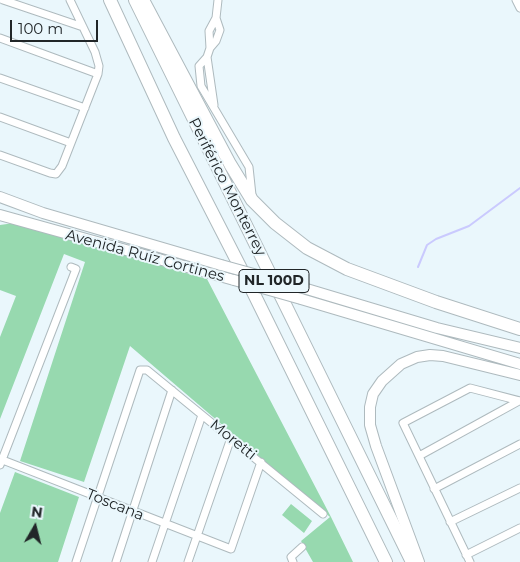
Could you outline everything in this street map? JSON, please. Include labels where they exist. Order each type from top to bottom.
[{"type":"highway","name":"Periférico Monterrey","points":[[110,0],[174,138],[252,290],[386,562]]},
{"type":"highway","name":"Periférico Monterrey","points":[[135,0],[412,562]]},
{"type":"highway","points":[[143,0],[230,164],[252,200],[275,223],[307,248],[347,268],[436,302],[520,329]]},
{"type":"main road","name":"Avenida Ruíz Cortines","points":[[0,197],[43,213],[220,265],[437,328],[520,348]]},
{"type":"main road","name":"Avenida Ruíz Cortines","points":[[0,215],[301,299],[520,364]]},
{"type":"main road","points":[[419,562],[370,425],[370,407],[373,394],[382,381],[401,364],[417,357],[430,355],[443,356],[520,375]]},
{"type":"street","points":[[3,0],[83,27]]},
{"type":"street","points":[[0,155],[50,174],[56,174],[62,166],[98,74],[98,59],[70,0]]},
{"type":"street","points":[[218,0],[216,18],[210,31],[210,48],[207,57],[199,66],[199,78],[206,97],[214,105],[250,166],[252,196],[283,228],[323,255],[436,302]]},
{"type":"street","points":[[516,0],[520,8]]},
{"type":"street","points":[[0,38],[98,74]]},
{"type":"street","points":[[207,57],[214,105]]},
{"type":"street","points":[[0,78],[85,108]]},
{"type":"street","points":[[0,117],[71,143]]},
{"type":"street","points":[[1,462],[76,269],[71,267]]},
{"type":"street","points":[[496,321],[520,325]]},
{"type":"street","name":"Moretti","points":[[96,498],[140,370],[147,370],[323,514]]},
{"type":"street","points":[[519,401],[470,388],[402,422],[468,559],[520,528]]},
{"type":"street","points":[[116,562],[172,390]]},
{"type":"street","points":[[418,456],[519,401]]},
{"type":"street","points":[[152,562],[202,415]]},
{"type":"street","points":[[188,562],[231,438]]},
{"type":"street","points":[[434,489],[520,444]]},
{"type":"street","name":"Toscana","points":[[1,462],[231,549],[261,462]]},
{"type":"street","points":[[450,522],[520,488]]},
{"type":"street","points":[[76,562],[96,498]]},
{"type":"street","points":[[293,562],[291,557],[302,548]]},
{"type":"green space","points":[[14,223],[207,279],[331,517],[353,562],[313,562],[301,541],[330,517],[130,346],[84,482],[20,461],[85,262],[64,254],[0,419],[0,337],[16,296],[0,290],[0,225]]},
{"type":"green space","points":[[15,472],[79,497],[58,562],[0,562],[0,513]]},
{"type":"green space","points":[[291,504],[312,521],[304,533],[282,515]]},
{"type":"waterway","points":[[418,267],[427,245],[436,239],[469,226],[520,188]]}]
